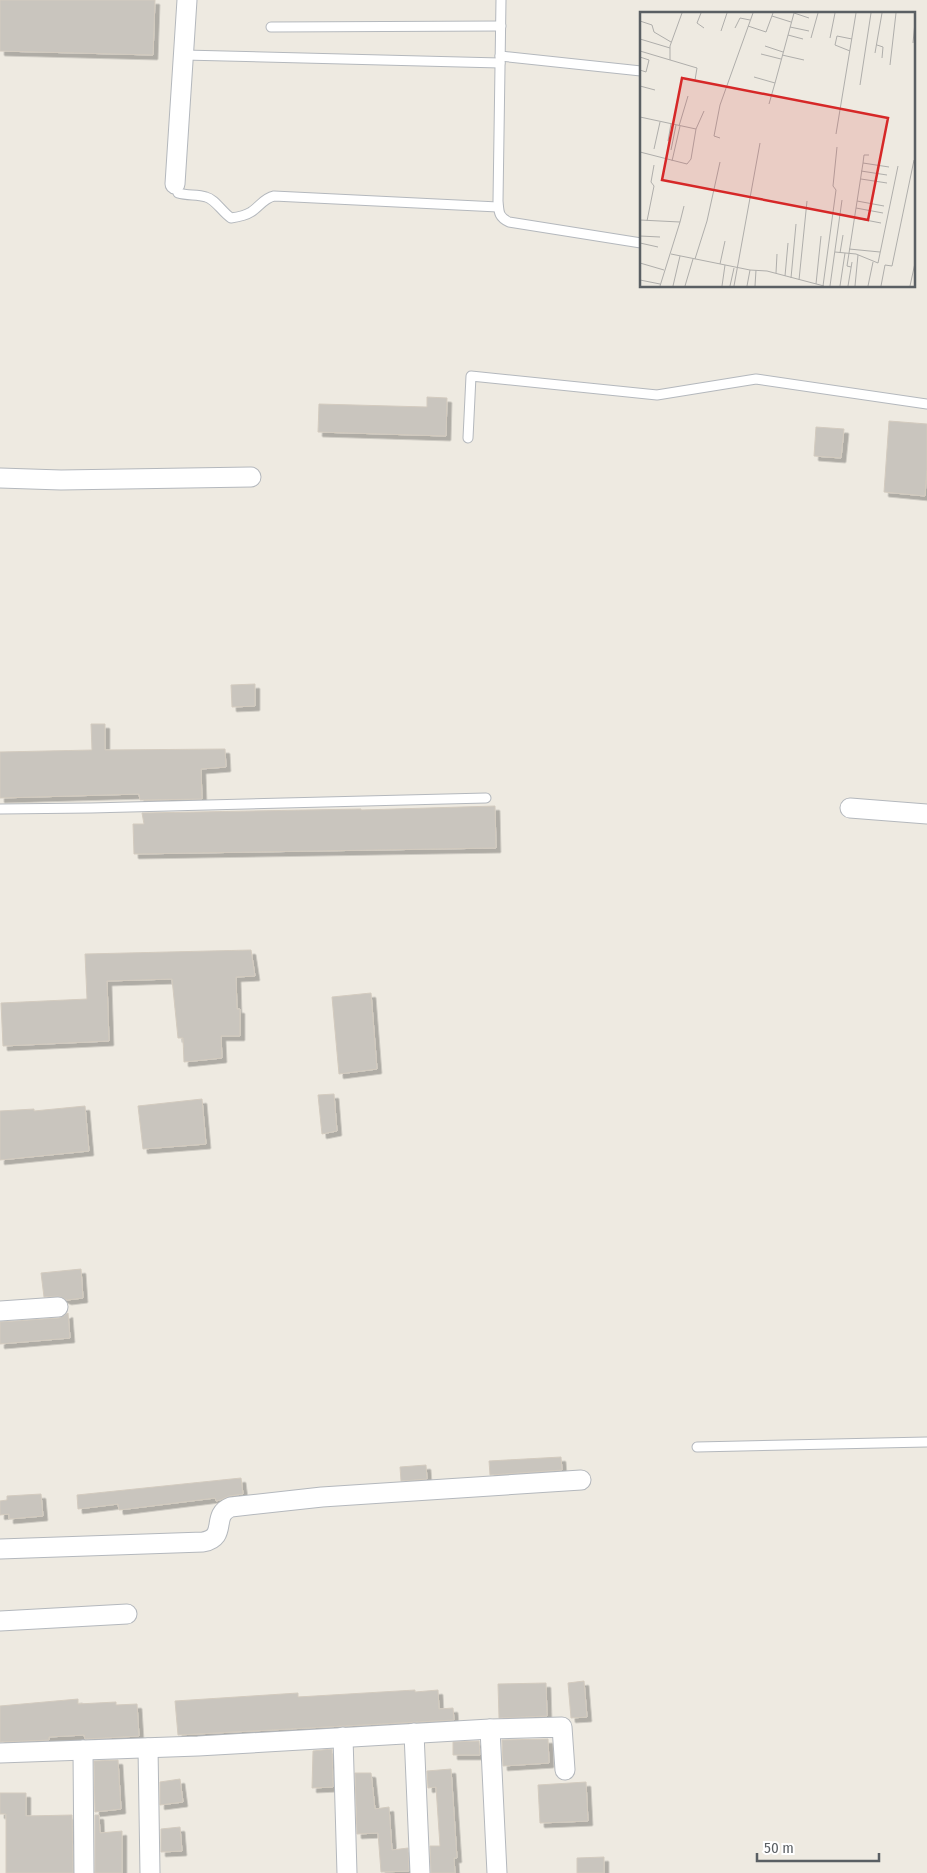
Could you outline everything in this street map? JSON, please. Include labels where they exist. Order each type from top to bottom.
[{"type":"street","points":[[176,184],[187,0]]},
{"type":"street","points":[[0,478],[61,480],[251,477]]},
{"type":"street","points":[[850,808],[927,814]]},
{"type":"street","points":[[0,1311],[58,1306]]},
{"type":"street","points":[[0,1549],[212,1541],[217,1535],[221,1514],[225,1509],[231,1507],[322,1497],[581,1480]]},
{"type":"street","points":[[0,1621],[127,1614]]},
{"type":"street","points":[[0,1753],[148,1748],[490,1729],[562,1727],[565,1770]]},
{"type":"street","points":[[490,1729],[497,1873]]},
{"type":"street","points":[[414,1733],[420,1873]]},
{"type":"street","points":[[343,1737],[347,1873]]},
{"type":"street","points":[[148,1748],[150,1873]]},
{"type":"street","points":[[83,1750],[84,1873]]},
{"type":"lane","points":[[501,0],[498,212],[502,219],[509,222],[640,243]]},
{"type":"lane","points":[[271,27],[501,26]]},
{"type":"lane","points":[[184,55],[500,59],[640,71]]},
{"type":"lane","points":[[176,184],[178,192],[186,196],[207,197],[231,218],[251,212],[268,197],[274,196],[498,207]]},
{"type":"lane","points":[[468,438],[471,376],[657,395],[756,379],[927,404]]},
{"type":"lane","points":[[0,809],[486,798]]},
{"type":"lane","points":[[696,1447],[927,1442]]},
{"type":"building","points":[[0,0],[155,0],[153,55],[0,51]]},
{"type":"building","points":[[427,397],[447,398],[446,436],[318,432],[319,404],[427,407]]},
{"type":"building","points":[[889,421],[927,424],[925,496],[884,492]]},
{"type":"building","points":[[816,427],[844,429],[841,458],[814,456]]},
{"type":"building","points":[[255,684],[255,706],[232,707],[231,685]]},
{"type":"building","points":[[91,724],[105,724],[105,750],[225,749],[226,767],[201,769],[202,799],[140,800],[139,794],[0,798],[0,752],[92,750]]},
{"type":"building","points":[[495,806],[496,848],[134,854],[133,824],[144,824],[142,813]]},
{"type":"building","points":[[251,950],[255,976],[236,977],[237,1009],[240,1009],[240,1036],[221,1036],[222,1058],[184,1062],[183,1038],[178,1038],[172,979],[107,981],[109,1041],[3,1046],[1,1003],[87,999],[85,954]]},
{"type":"building","points":[[371,993],[377,1069],[339,1074],[332,997]]},
{"type":"building","points":[[334,1094],[337,1131],[322,1134],[318,1095]]},
{"type":"building","points":[[202,1099],[206,1144],[143,1149],[138,1106]]},
{"type":"building","points":[[85,1106],[89,1151],[0,1160],[0,1111],[34,1109],[34,1111]]},
{"type":"building","points":[[81,1269],[83,1298],[67,1300],[58,1296],[44,1297],[41,1273]]},
{"type":"building","points":[[68,1313],[70,1338],[0,1344],[0,1322],[59,1318]]},
{"type":"building","points":[[561,1457],[562,1470],[490,1475],[489,1461]]},
{"type":"building","points":[[426,1465],[427,1479],[401,1481],[400,1467]]},
{"type":"building","points":[[241,1478],[243,1494],[229,1496],[216,1501],[215,1498],[119,1510],[118,1504],[78,1509],[77,1495]]},
{"type":"building","points":[[41,1494],[43,1516],[9,1519],[9,1514],[0,1515],[0,1501],[7,1500],[7,1496]]},
{"type":"building","points":[[584,1681],[587,1717],[571,1718],[568,1683]]},
{"type":"building","points":[[546,1683],[547,1716],[499,1718],[498,1684]]},
{"type":"building","points":[[415,1690],[415,1692],[438,1690],[439,1709],[453,1708],[454,1720],[178,1735],[175,1701],[298,1693],[298,1697]]},
{"type":"building","points":[[78,1699],[78,1704],[116,1702],[116,1705],[137,1704],[139,1736],[85,1739],[84,1735],[49,1737],[49,1740],[0,1742],[0,1706]]},
{"type":"building","points":[[548,1739],[549,1763],[503,1766],[502,1740]]},
{"type":"building","points":[[479,1741],[480,1755],[453,1755],[453,1742]]},
{"type":"building","points":[[332,1749],[333,1787],[312,1788],[313,1751]]},
{"type":"building","points":[[118,1760],[121,1809],[95,1812],[94,1761]]},
{"type":"building","points":[[451,1769],[457,1858],[454,1858],[455,1873],[431,1873],[430,1846],[440,1846],[436,1787],[428,1788],[427,1771]]},
{"type":"building","points":[[355,1773],[371,1773],[375,1809],[389,1807],[392,1850],[408,1848],[409,1871],[381,1872],[378,1833],[357,1834]]},
{"type":"building","points":[[180,1779],[183,1802],[160,1805],[160,1782]]},
{"type":"building","points":[[586,1782],[588,1821],[540,1823],[538,1785]]},
{"type":"building","points":[[0,1793],[26,1793],[26,1816],[72,1815],[73,1873],[6,1873],[6,1814],[0,1814]]},
{"type":"building","points":[[95,1815],[99,1815],[100,1833],[122,1831],[122,1873],[95,1873]]},
{"type":"building","points":[[180,1827],[182,1851],[161,1852],[161,1829]]},
{"type":"building","points":[[604,1857],[604,1873],[577,1873],[577,1858]]}]
